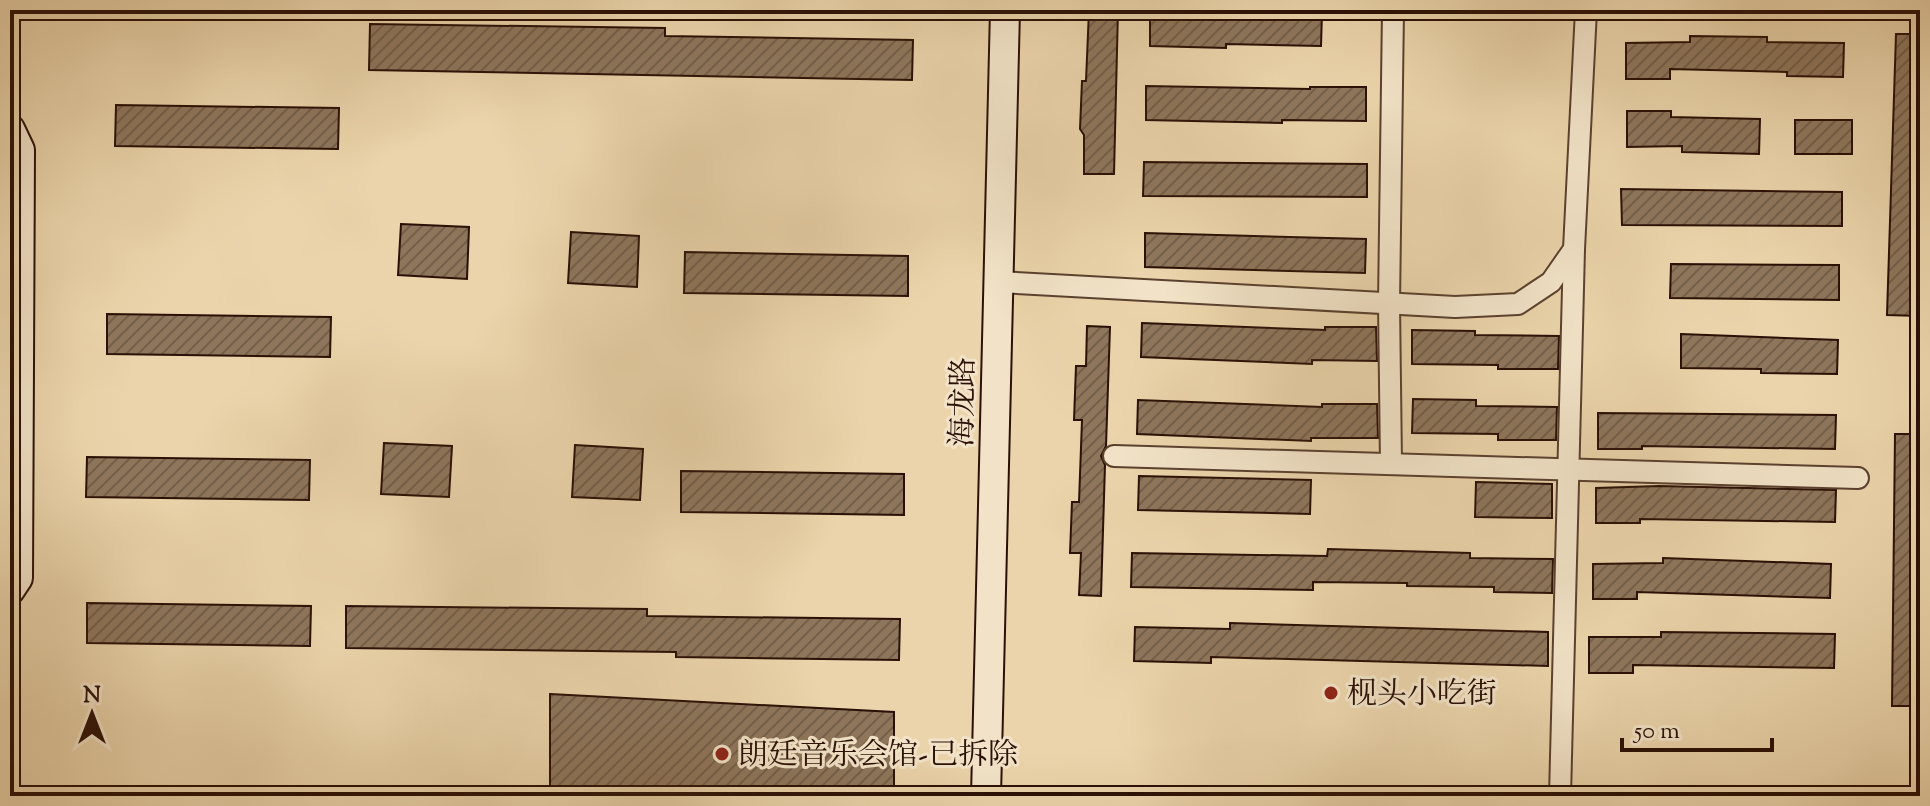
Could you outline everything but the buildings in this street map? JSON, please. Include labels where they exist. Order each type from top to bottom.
[{"type":"street","name":"海龙路","points":[[986,796],[1005,10]]},
{"type":"street","points":[[1391,464],[1389,303],[1393,10]]},
{"type":"street","points":[[1560,796],[1574,249],[1586,10]]},
{"type":"street","points":[[10,129],[20,150],[18,578],[10,590]]},
{"type":"street","points":[[999,282],[1455,307],[1518,304],[1551,282],[1574,249]]},
{"type":"street","points":[[1114,456],[1858,478]]},
{"type":"place","name":"枧头小吃街","points":[[1331,693]]},
{"type":"place","name":"朗廷音乐会馆-已拆除","points":[[722,754]]}]
